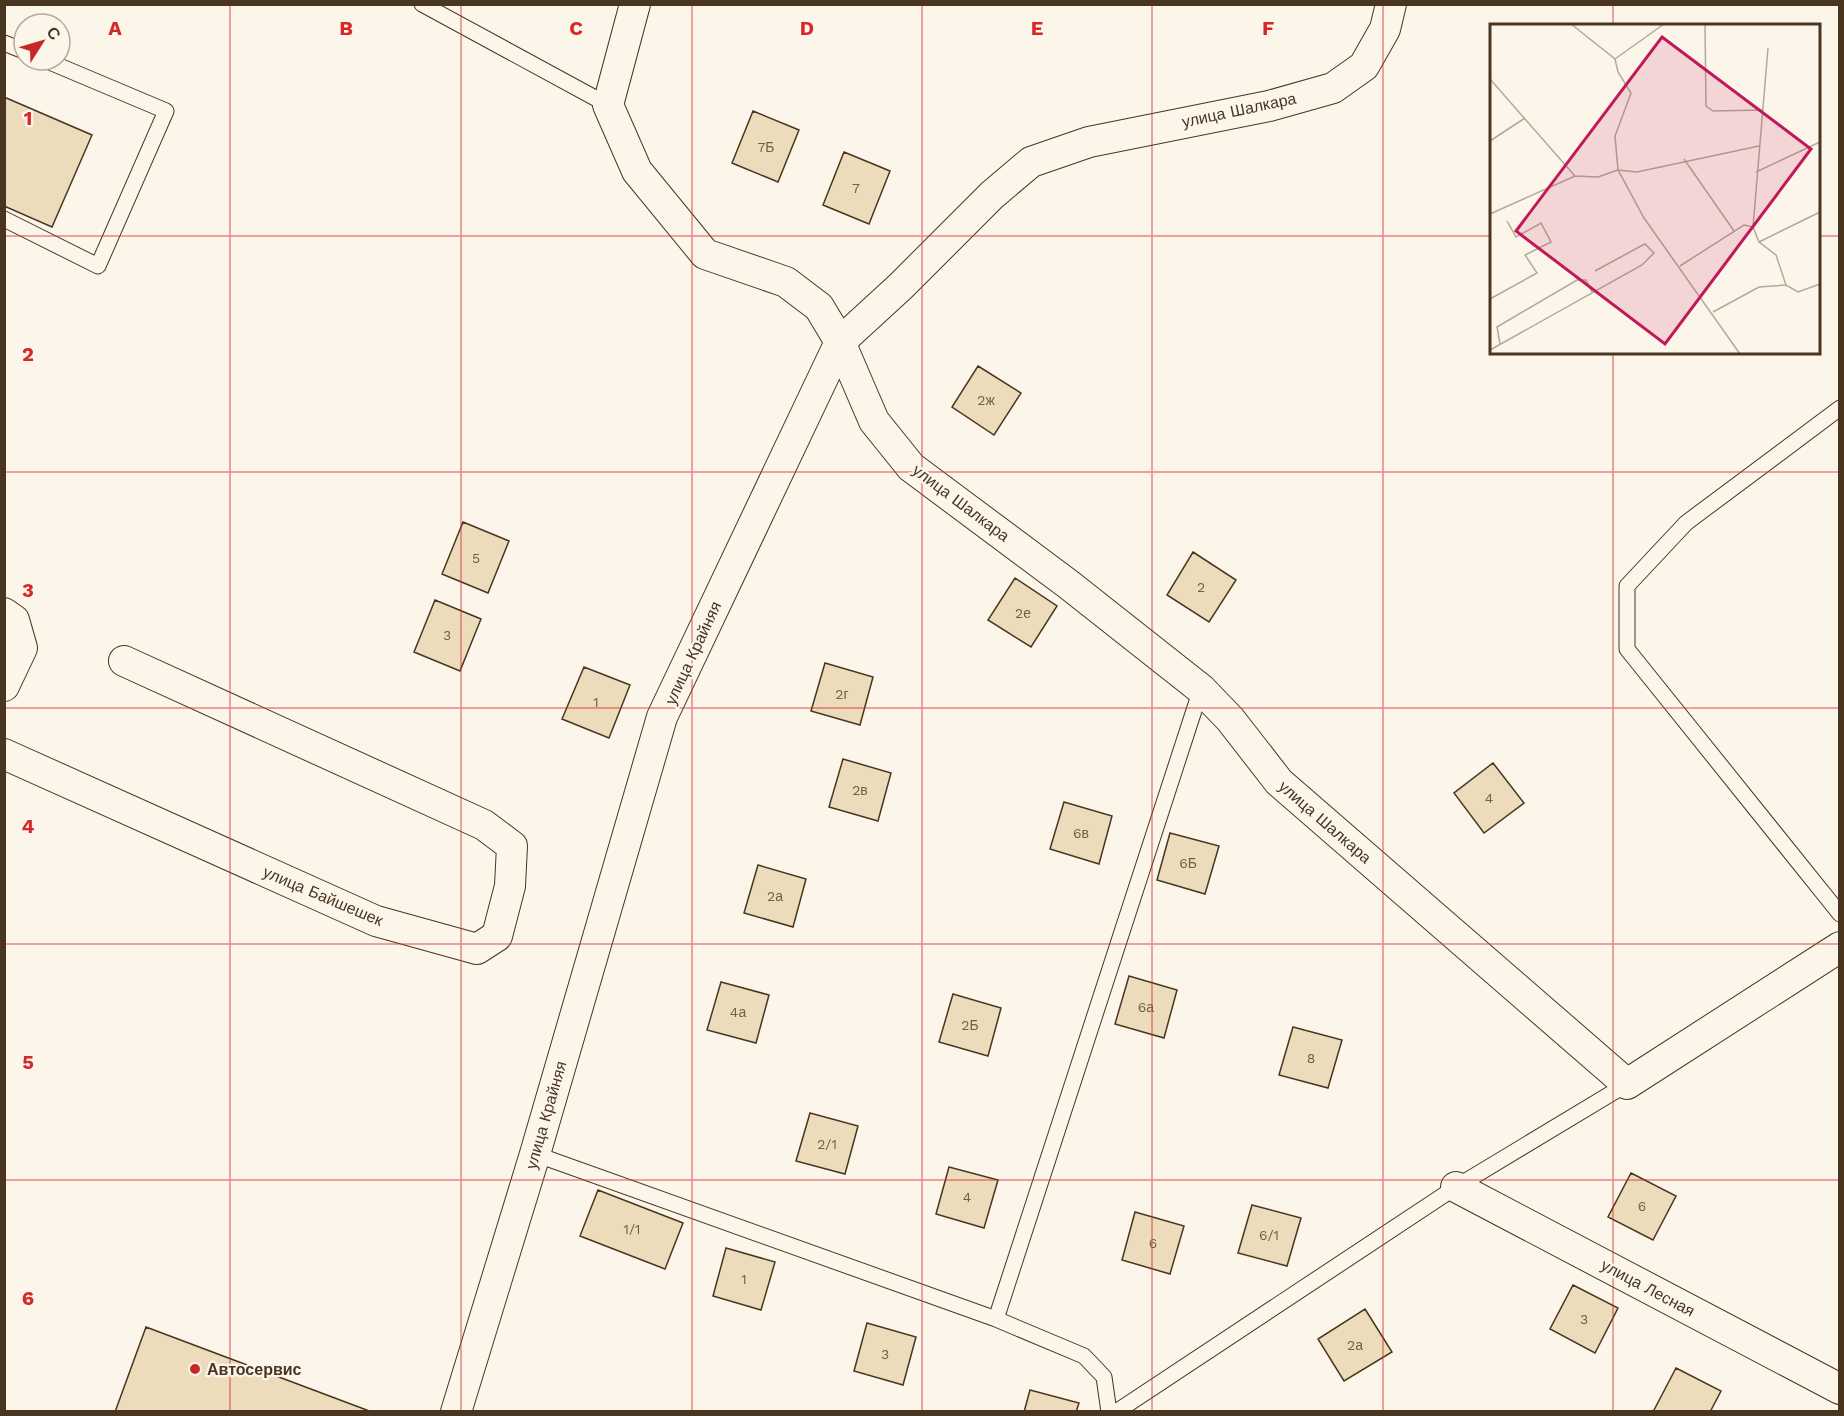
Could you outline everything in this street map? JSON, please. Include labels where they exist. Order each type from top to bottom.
[{"type":"street","points":[[635,4],[608,105],[637,171],[705,254],[786,282],[819,306],[840,342]]},
{"type":"street","name":"улица Шалкара","points":[[1391,4],[1385,29],[1364,66],[1333,88],[1269,106],[1089,142],[1031,162],[992,195],[901,286],[840,342],[874,421],[911,467],[1068,584],[1201,690],[1230,719],[1279,782],[1628,1084]]},
{"type":"street","name":"улица Крайняя","points":[[456,1412],[535,1154],[662,717],[840,342]]},
{"type":"street","points":[[4,613],[14,620],[22,648],[4,686]]},
{"type":"street","name":"улица Байшешек","points":[[4,754],[376,921],[477,949],[497,936],[510,886],[512,846],[484,825],[124,661]]},
{"type":"street","points":[[1628,1084],[1839,947]]},
{"type":"street","name":"улица Лесная","points":[[1456,1187],[1839,1389]]},
{"type":"lane","points":[[422,4],[608,105]]},
{"type":"lane","points":[[4,219],[98,266],[166,111],[72,71]]},
{"type":"lane","points":[[1839,408],[1686,523],[1627,586],[1627,597],[1628,649],[1839,914]]},
{"type":"lane","points":[[996,1319],[1201,690]]},
{"type":"lane","points":[[1116,1412],[1456,1187],[1628,1084]]},
{"type":"lane","points":[[535,1154],[996,1319],[1084,1356],[1104,1377],[1109,1412]]},
{"type":"building","points":[[4,97],[92,135],[52,227],[4,206]]},
{"type":"building","points":[[753,111],[799,130],[778,182],[732,163]]},
{"type":"building","points":[[844,152],[890,171],[869,224],[823,205]]},
{"type":"building","points":[[978,366],[1021,393],[994,435],[952,407]]},
{"type":"building","points":[[463,522],[509,541],[488,593],[442,574]]},
{"type":"building","points":[[1193,552],[1236,580],[1209,622],[1167,595]]},
{"type":"building","points":[[1015,578],[1057,606],[1031,647],[988,620]]},
{"type":"building","points":[[435,600],[481,619],[460,671],[414,652]]},
{"type":"building","points":[[825,663],[873,677],[860,725],[811,711]]},
{"type":"building","points":[[584,667],[630,685],[609,738],[562,719]]},
{"type":"building","points":[[843,759],[891,773],[878,821],[829,807]]},
{"type":"building","points":[[1493,763],[1524,803],[1484,833],[1454,793]]},
{"type":"building","points":[[1064,802],[1112,816],[1099,864],[1050,849]]},
{"type":"building","points":[[1170,833],[1219,846],[1205,894],[1157,880]]},
{"type":"building","points":[[758,865],[806,879],[793,927],[744,913]]},
{"type":"building","points":[[1129,976],[1177,990],[1164,1038],[1115,1024]]},
{"type":"building","points":[[721,982],[769,995],[756,1043],[707,1030]]},
{"type":"building","points":[[953,994],[1001,1008],[988,1056],[939,1042]]},
{"type":"building","points":[[1293,1027],[1342,1040],[1328,1088],[1279,1075]]},
{"type":"building","points":[[810,1113],[858,1126],[845,1174],[796,1161]]},
{"type":"building","points":[[949,1167],[998,1180],[984,1228],[936,1214]]},
{"type":"building","points":[[1631,1173],[1676,1196],[1653,1240],[1608,1217]]},
{"type":"building","points":[[598,1190],[683,1223],[665,1269],[580,1236]]},
{"type":"building","points":[[1252,1205],[1301,1218],[1287,1266],[1238,1253]]},
{"type":"building","points":[[1135,1212],[1184,1226],[1170,1274],[1122,1260]]},
{"type":"building","points":[[726,1248],[775,1262],[761,1310],[713,1296]]},
{"type":"building","points":[[1573,1285],[1618,1308],[1595,1353],[1550,1329]]},
{"type":"building","points":[[1365,1309],[1392,1352],[1344,1381],[1318,1339]]},
{"type":"building","points":[[867,1323],[916,1337],[903,1385],[854,1371]]},
{"type":"building","name":"Автосервис","points":[[146,1327],[372,1412],[115,1412]]},
{"type":"building","points":[[1676,1368],[1721,1391],[1710,1412],[1653,1412]]},
{"type":"building","points":[[1030,1390],[1079,1403],[1076,1412],[1024,1412]]},
{"type":"place","name":"Автосервис","points":[[195,1369]]}]
